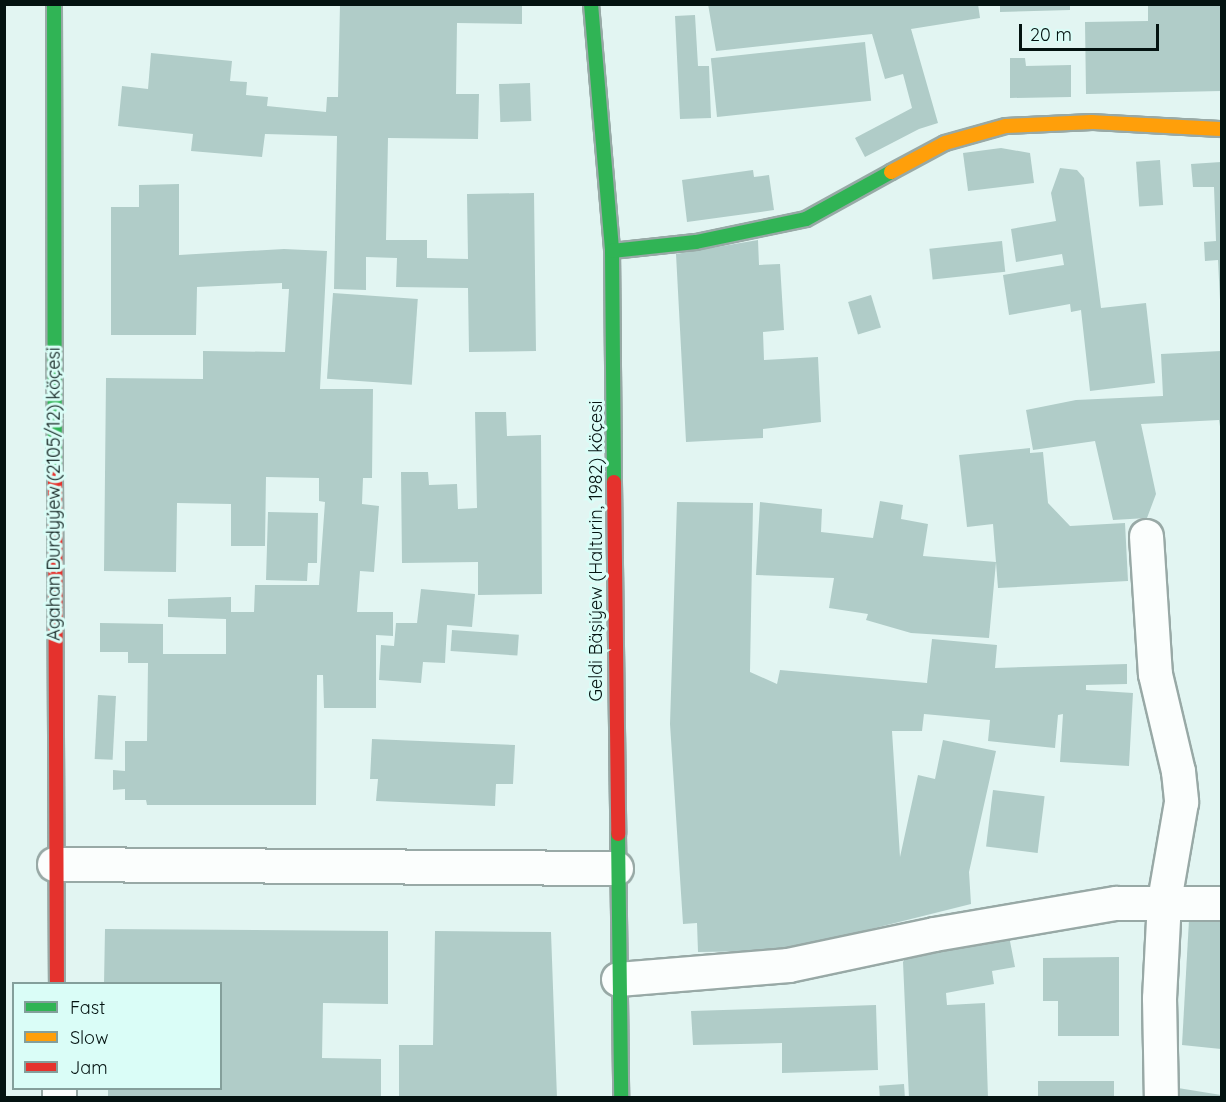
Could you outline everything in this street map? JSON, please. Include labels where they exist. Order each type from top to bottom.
[{"type":"street","name":"Agahan Durdyýew (2105/12) köçesi","points":[[54,4],[54,864],[57,982]]},
{"type":"street","name":"Geldi Bäşiýew (Halturin, 1982) köçesi","points":[[591,4],[612,250],[616,868],[621,1098]]},
{"type":"street","points":[[612,250],[696,242],[806,219],[945,143],[1006,126],[1092,122],[1221,129]]},
{"type":"street","points":[[1146,536],[1155,674],[1178,771],[1181,802],[1164,900],[1159,998],[1161,1098]]},
{"type":"street","points":[[54,864],[616,868]]},
{"type":"street","points":[[618,979],[788,965],[1066,910],[1164,900],[1221,903]]},
{"type":"building","points":[[340,4],[522,4],[522,24],[457,23],[456,94],[479,94],[478,139],[388,138],[386,240],[427,240],[427,258],[468,259],[467,194],[534,193],[536,351],[469,352],[468,288],[396,287],[397,258],[366,257],[366,290],[334,289],[337,136],[265,134],[262,157],[191,151],[193,134],[118,126],[122,86],[148,89],[151,53],[232,61],[230,81],[247,82],[246,95],[268,97],[267,106],[326,112],[327,97],[338,97]]},
{"type":"building","points":[[708,4],[978,4],[980,18],[911,29],[938,123],[919,129],[865,157],[855,138],[912,108],[903,74],[885,79],[872,34],[716,51]]},
{"type":"building","points":[[1000,4],[1070,4],[1070,10],[1000,12]]},
{"type":"building","points":[[1148,4],[1221,4],[1221,91],[1086,94],[1085,22],[1148,21]]},
{"type":"building","points":[[695,15],[698,66],[709,66],[711,118],[680,119],[675,16]]},
{"type":"building","points":[[865,42],[871,101],[717,117],[711,58]]},
{"type":"building","points":[[1010,58],[1025,58],[1026,66],[1071,65],[1071,97],[1010,98]]},
{"type":"building","points":[[530,83],[531,121],[500,122],[499,84]]},
{"type":"building","points":[[1001,148],[1030,153],[1034,183],[968,191],[963,153]]},
{"type":"building","points":[[1160,160],[1163,205],[1139,207],[1136,162]]},
{"type":"building","points":[[1221,162],[1220,300],[1218,260],[1205,261],[1204,242],[1216,241],[1214,187],[1193,187],[1191,164]]},
{"type":"building","points":[[1060,168],[1077,170],[1084,178],[1101,308],[1146,303],[1155,383],[1090,391],[1081,310],[1071,312],[1070,304],[1009,315],[1003,275],[1064,265],[1062,254],[1016,262],[1011,229],[1056,221],[1051,193]]},
{"type":"building","points":[[753,170],[754,177],[769,175],[774,210],[687,222],[682,180]]},
{"type":"building","points":[[179,184],[179,255],[284,249],[327,251],[320,389],[373,389],[372,478],[363,478],[362,504],[379,506],[374,572],[360,571],[357,612],[393,612],[393,636],[376,635],[376,708],[324,708],[323,675],[317,675],[316,805],[147,805],[146,800],[125,800],[125,789],[113,790],[113,770],[125,771],[125,741],[147,741],[148,663],[128,663],[128,652],[100,652],[100,623],[163,624],[163,654],[226,654],[226,619],[168,617],[168,599],[231,597],[231,612],[254,612],[255,585],[319,585],[325,502],[319,501],[319,478],[266,477],[265,546],[231,546],[231,504],[177,503],[176,572],[104,571],[106,378],[203,379],[203,351],[285,352],[289,289],[282,289],[282,283],[197,287],[196,335],[111,335],[111,207],[139,207],[139,185]]},
{"type":"building","points":[[758,240],[759,265],[780,264],[784,330],[763,332],[764,360],[818,357],[821,422],[763,429],[763,438],[686,442],[676,254]]},
{"type":"building","points":[[1002,241],[1005,272],[933,279],[929,249]]},
{"type":"building","points":[[333,293],[418,299],[412,385],[327,379]]},
{"type":"building","points":[[871,295],[881,328],[858,335],[848,302]]},
{"type":"building","points":[[1221,351],[1221,433],[1219,420],[1141,424],[1156,494],[1147,518],[1113,520],[1095,441],[1033,450],[1026,410],[1076,400],[1163,396],[1161,354]]},
{"type":"building","points":[[475,412],[506,412],[507,436],[541,435],[542,594],[478,595],[478,562],[402,563],[401,472],[428,472],[429,485],[457,484],[458,509],[477,508]]},
{"type":"building","points":[[1030,448],[1030,453],[1043,452],[1048,503],[1070,526],[1125,523],[1128,581],[998,588],[993,524],[967,527],[959,455]]},
{"type":"building","points":[[880,501],[903,505],[901,519],[928,524],[923,556],[996,562],[989,638],[911,633],[866,620],[868,614],[829,608],[834,578],[756,575],[760,502],[822,509],[821,532],[873,538]]},
{"type":"building","points":[[677,502],[753,503],[750,672],[777,684],[780,670],[927,683],[932,639],[997,645],[995,668],[1127,664],[1127,684],[1086,685],[1086,690],[1133,693],[1129,766],[1060,762],[1063,714],[1058,715],[1055,748],[988,741],[990,720],[924,714],[922,731],[892,731],[900,857],[918,775],[935,779],[943,740],[996,751],[969,872],[971,904],[807,945],[766,951],[698,952],[697,923],[683,924],[670,724]]},
{"type":"building","points":[[268,512],[318,513],[317,563],[308,563],[307,581],[266,580]]},
{"type":"building","points":[[421,589],[475,594],[472,627],[447,625],[445,663],[423,662],[421,683],[379,680],[381,645],[394,646],[396,623],[417,623]]},
{"type":"building","points":[[452,630],[519,635],[517,656],[451,651]]},
{"type":"building","points":[[98,695],[116,696],[113,760],[95,759]]},
{"type":"building","points":[[372,739],[515,745],[513,784],[496,784],[495,806],[376,801],[378,779],[370,779]]},
{"type":"building","points":[[993,790],[1045,796],[1038,853],[986,847]]},
{"type":"building","points":[[1189,920],[1221,921],[1221,1049],[1182,1045]]},
{"type":"building","points":[[105,929],[388,931],[388,1004],[323,1003],[322,1058],[381,1059],[381,1098],[108,1098],[108,1090],[222,1090],[222,982],[104,982]]},
{"type":"building","points":[[435,931],[551,932],[557,1098],[399,1098],[399,1045],[433,1045]]},
{"type":"building","points":[[1008,931],[1015,967],[992,971],[994,984],[946,993],[947,1005],[985,1003],[988,1098],[909,1098],[903,962],[910,950]]},
{"type":"building","points":[[1119,957],[1119,1036],[1058,1036],[1058,1001],[1043,1001],[1043,958]]},
{"type":"building","points":[[876,1005],[878,1070],[782,1073],[782,1043],[693,1045],[691,1011]]},
{"type":"building","points":[[1038,1081],[1114,1081],[1114,1098],[1038,1098]]},
{"type":"building","points":[[904,1084],[905,1098],[880,1098],[879,1086]]},
{"type":"building","points":[[1178,1088],[1221,1095],[1221,1098],[1179,1098]]},
{"type":"traffic: fast","points":[[54,4],[55,474]]},
{"type":"traffic: fast","points":[[591,4],[612,251],[614,482]]},
{"type":"traffic: fast","points":[[612,251],[696,242],[806,219],[891,172]]},
{"type":"traffic: fast","points":[[618,834],[621,1098]]},
{"type":"traffic: slow","points":[[891,172],[945,143],[1006,126],[1092,122],[1222,129]]},
{"type":"traffic: jam","points":[[55,474],[57,982]]},
{"type":"traffic: jam","points":[[614,482],[618,834]]}]
